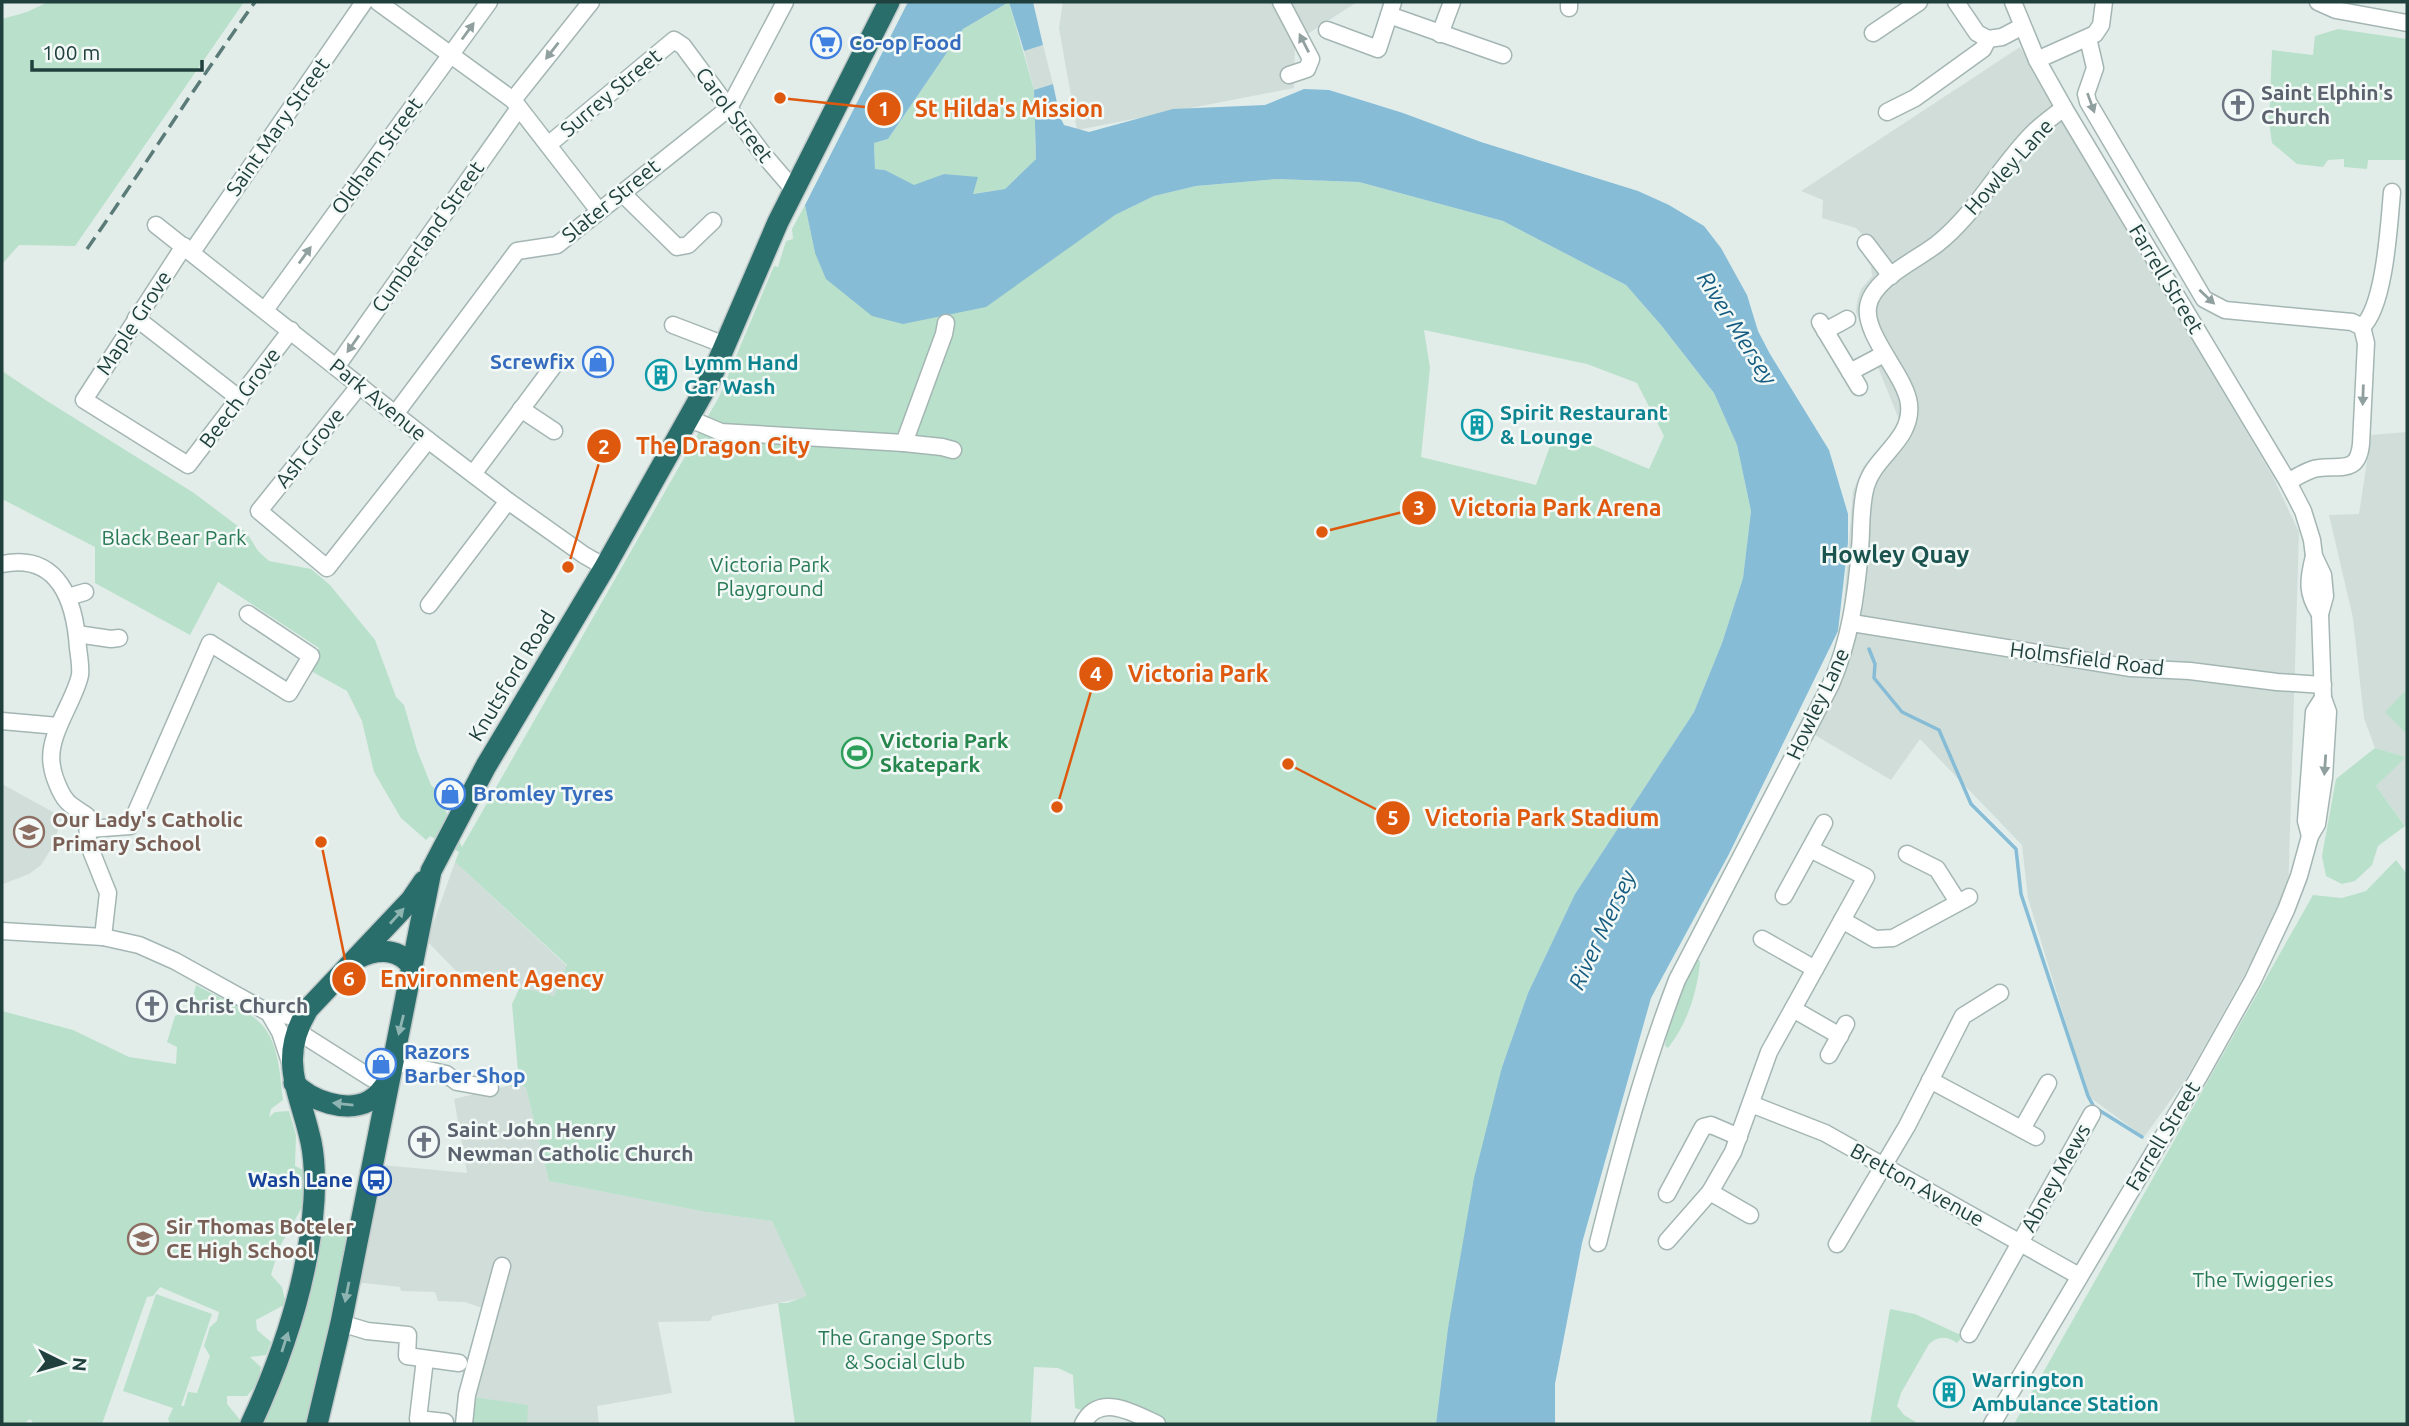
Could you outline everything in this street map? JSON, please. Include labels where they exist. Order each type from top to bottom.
[{"type":"highway","name":"Knutsford Road","points":[[317,1424],[341,1323],[384,1074],[413,968],[431,871],[515,717],[690,419],[794,190],[889,2]]},
{"type":"highway","points":[[258,1418],[294,1315],[312,1224],[313,1157],[293,1075],[297,1031],[308,1009],[411,900],[431,871]]},
{"type":"highway","points":[[358,958],[387,951],[402,957],[413,968]]},
{"type":"highway","points":[[293,1075],[314,1098],[355,1105],[370,1101],[384,1074]]},
{"type":"street","name":"Saint Mary Street","points":[[188,249],[364,2]]},
{"type":"street","points":[[377,2],[516,104],[599,211]]},
{"type":"street","name":"Oldham Street","points":[[265,310],[489,2]]},
{"type":"street","name":"Cumberland Street","points":[[337,366],[516,104],[592,2]]},
{"type":"street","name":"Slater Street","points":[[396,413],[517,251],[557,244],[729,108],[785,2]]},
{"type":"street","points":[[1281,2],[1311,59],[1307,69],[1289,75]]},
{"type":"street","points":[[1440,34],[1452,2]]},
{"type":"street","points":[[1872,33],[1919,2]]},
{"type":"street","points":[[1956,2],[1977,33],[1988,39],[2002,37],[2021,27]]},
{"type":"street","name":"Farrell Street","points":[[1992,1424],[2205,1066],[2253,980],[2286,910],[2310,836],[2306,821],[2314,712],[2323,692],[2320,614],[2325,596],[2323,575],[2314,556],[2308,526],[2288,482],[2064,108],[2021,27],[2013,2]]},
{"type":"street","points":[[2037,60],[2095,34],[2101,25],[2104,2]]},
{"type":"street","points":[[2318,2],[2336,10],[2407,23]]},
{"type":"street","points":[[1327,30],[1378,49],[1391,9],[1440,34],[1503,55]]},
{"type":"street","points":[[2088,38],[2095,68],[2086,94],[2088,103],[2204,299],[2225,310],[2352,322],[2362,327],[2367,344],[2361,443],[2357,458],[2347,467],[2315,469],[2288,482]]},
{"type":"street","points":[[1888,112],[1915,98],[1983,49],[1988,39]]},
{"type":"street","name":"Carol Street","points":[[674,40],[683,46],[762,154],[794,190]]},
{"type":"street","name":"Surrey Street","points":[[548,145],[674,40]]},
{"type":"street","name":"Howley Lane","points":[[1598,1244],[1626,1135],[1677,980],[1831,684],[1852,623],[1861,547],[1863,496],[1868,478],[1877,463],[1895,445],[1909,418],[1909,402],[1905,389],[1884,354],[1869,318],[1868,307],[1872,297],[1891,276],[1938,243],[1973,208],[2030,136],[2064,108]]},
{"type":"street","points":[[2362,327],[2369,321],[2374,309],[2386,253],[2392,192]]},
{"type":"street","points":[[622,193],[677,247],[688,245],[713,221]]},
{"type":"street","name":"Park Avenue","points":[[156,225],[508,501],[584,555],[606,566]]},
{"type":"street","points":[[1866,243],[1891,276]]},
{"type":"street","name":"Maple Grove","points":[[188,249],[136,318],[84,400],[188,465]]},
{"type":"street","points":[[136,318],[240,399]]},
{"type":"street","points":[[1847,318],[1823,327],[1858,387]]},
{"type":"street","points":[[904,443],[946,323]]},
{"type":"street","points":[[673,325],[725,345]]},
{"type":"street","name":"Beech Grove","points":[[188,465],[291,330]]},
{"type":"street","points":[[1850,372],[1884,354]]},
{"type":"street","points":[[473,474],[555,364]]},
{"type":"street","name":"Ash Grove","points":[[360,385],[259,512],[327,568],[428,440]]},
{"type":"street","points":[[521,409],[554,431]]},
{"type":"street","points":[[690,419],[721,432],[904,443],[942,446],[953,450]]},
{"type":"street","points":[[429,605],[508,501]]},
{"type":"street","points":[[2,564],[23,563],[52,573],[68,597],[77,634],[80,674],[58,726],[51,765],[66,800],[87,816],[89,843],[108,893],[103,937]]},
{"type":"street","points":[[68,597],[85,592]]},
{"type":"street","points":[[89,830],[130,826],[210,643],[289,693],[311,656],[248,614]]},
{"type":"street","name":"Holmsfield Road","points":[[1852,623],[2131,668],[2190,671],[2277,682],[2323,692]]},
{"type":"street","points":[[77,634],[119,638]]},
{"type":"street","points":[[2,721],[58,726]]},
{"type":"street","points":[[1784,896],[1824,823]]},
{"type":"street","points":[[1667,1241],[1710,1192],[1739,1138],[1769,1052],[1866,877],[1810,849]]},
{"type":"street","points":[[1842,920],[1875,939],[1893,938],[1963,900],[1937,869],[1907,854]]},
{"type":"street","points":[[2,931],[103,937],[139,945],[176,961],[269,1013],[290,1016],[308,1009]]},
{"type":"street","points":[[1762,939],[1815,969]]},
{"type":"street","points":[[1837,1244],[1883,1166],[1963,1016],[2000,993]]},
{"type":"street","points":[[1793,1009],[1843,1030],[1829,1055]]},
{"type":"street","points":[[269,1013],[280,1032],[293,1075]]},
{"type":"street","points":[[297,1031],[384,1074],[446,1074],[457,1082],[490,1088]]},
{"type":"street","points":[[1930,1080],[2029,1133],[2048,1083]]},
{"type":"street","name":"Bretton Avenue","points":[[1751,1104],[1825,1133],[2079,1276]]},
{"type":"street","name":"Abney Mews","points":[[1969,1334],[2092,1114]]},
{"type":"street","points":[[1667,1194],[1703,1126],[1711,1125],[1739,1138]]},
{"type":"street","points":[[1710,1192],[1750,1215]]},
{"type":"street","points":[[464,1424],[467,1395],[502,1266]]},
{"type":"street","points":[[341,1323],[367,1331],[408,1335],[407,1356],[459,1363]]},
{"type":"street","points":[[425,1359],[418,1419],[445,1422]]},
{"type":"street","points":[[1083,1424],[1093,1412],[1110,1407],[1123,1409],[1157,1424]]},
{"type":"shaded area","points":[[1063,2],[1357,2],[1306,35],[1295,39],[1294,88],[1077,130],[1059,28]]},
{"type":"shaded area","points":[[1043,45],[1053,84],[1034,90],[1024,51]]},
{"type":"shaded area","points":[[2020,47],[2273,477],[2299,532],[2288,897],[2186,1079],[2144,1137],[2088,1096],[2028,898],[2022,845],[1920,739],[1891,780],[1803,728],[1841,642],[1853,491],[1863,467],[1898,427],[1898,417],[1856,312],[1861,289],[1872,276],[1871,266],[1858,247],[1868,240],[1856,228],[1822,218],[1823,200],[1801,191]]},
{"type":"shaded area","points":[[2407,432],[2407,828],[2376,786],[2406,757],[2375,748],[2364,718],[2353,618],[2329,515],[2359,514],[2371,435]]},
{"type":"shaded area","name":"Our Lady's Catholic Primary School","points":[[2,784],[62,817],[53,846],[41,865],[29,874],[3,884]]},
{"type":"shaded area","points":[[455,862],[567,966],[554,996],[456,971],[427,941]]},
{"type":"shaded area","points":[[519,1083],[526,1088],[549,1181],[706,1212],[772,1221],[808,1297],[713,1316],[710,1321],[658,1322],[672,1393],[597,1406],[599,1424],[527,1424],[527,1405],[474,1397],[485,1309],[465,1302],[438,1301],[435,1292],[401,1291],[400,1287],[355,1282],[372,1164],[467,1173],[454,1099]]},
{"type":"green space","points":[[48,2],[244,2],[75,246],[19,245],[2,264],[2,19],[27,12]]},
{"type":"green space","points":[[1009,2],[1034,90],[1036,159],[1005,189],[972,194],[977,178],[944,174],[914,186],[885,170],[875,169],[874,143],[888,139],[963,29]]},
{"type":"green space","points":[[2338,29],[2407,39],[2407,160],[2368,160],[2367,169],[2344,167],[2344,159],[2328,160],[2323,167],[2297,164],[2272,143],[2269,123],[2272,50],[2313,55],[2315,36]]},
{"type":"green space","points":[[1277,179],[1359,182],[1503,221],[1626,285],[1714,393],[1737,445],[1751,511],[1743,578],[1722,643],[1694,712],[1575,894],[1528,993],[1502,1067],[1448,1328],[1436,1424],[1165,1424],[1113,1400],[1085,1411],[1075,1408],[1073,1375],[1058,1368],[1034,1367],[1031,1424],[795,1424],[778,1303],[787,1303],[807,1296],[772,1221],[706,1212],[549,1181],[526,1088],[519,1083],[512,1004],[520,987],[554,996],[567,965],[455,862],[459,852],[430,836],[426,840],[401,818],[374,772],[362,721],[347,691],[311,671],[319,648],[218,582],[190,635],[95,583],[95,547],[2,499],[2,371],[194,493],[247,533],[258,551],[269,561],[311,569],[330,585],[375,640],[396,697],[404,705],[431,785],[448,802],[444,807],[462,847],[719,397],[774,266],[778,267],[786,241],[793,239],[792,229],[805,205],[815,253],[1115,215],[1154,196],[1196,186]],"holes":[[[1424,330],[1587,364],[1637,383],[1664,436],[1649,469],[1561,432],[1550,446],[1536,485],[1421,457],[1430,368]]]},
{"type":"green space","points":[[2407,689],[2407,734],[2385,712]]},
{"type":"green space","points":[[2375,748],[2406,757],[2376,786],[2405,826],[2378,846],[2372,865],[2355,881],[2342,884],[2326,876],[2322,856],[2336,779]]},
{"type":"green space","name":"The Twiggeries","points":[[2396,860],[2407,874],[2407,1424],[2014,1424],[2313,895],[2342,898],[2366,891]]},
{"type":"green space","points":[[1696,960],[1700,962],[1694,997],[1681,1029],[1668,1048],[1665,1046],[1671,1013],[1679,991]]},
{"type":"green space","name":"Sir Thomas Boteler CE High School","points":[[196,985],[249,1014],[268,1034],[278,1061],[283,1100],[271,1109],[269,1117],[275,1112],[289,1111],[296,1135],[295,1166],[307,1172],[306,1200],[279,1248],[271,1275],[282,1287],[286,1304],[256,1320],[257,1330],[271,1342],[266,1355],[250,1357],[261,1367],[258,1383],[247,1396],[227,1396],[227,1404],[241,1421],[239,1424],[170,1424],[168,1419],[173,1408],[123,1391],[156,1294],[212,1314],[181,1406],[184,1406],[188,1392],[197,1393],[210,1356],[204,1346],[210,1327],[217,1321],[219,1312],[160,1287],[153,1296],[147,1297],[102,1424],[34,1424],[30,1419],[24,1424],[2,1424],[2,1011],[73,1030],[129,1057],[176,1064],[177,1047],[167,1042],[175,1016],[190,1009]]},
{"type":"green space","points":[[312,1224],[350,1235],[316,1424],[264,1424],[261,1419]]},
{"type":"green space","points":[[1890,1309],[1915,1314],[1963,1336],[1957,1343],[1943,1338],[1929,1344],[1901,1393],[1897,1406],[1904,1415],[1919,1424],[1870,1424]]},
{"type":"green space","points":[[474,1397],[528,1405],[527,1424],[473,1424]]},
{"type":"water","name":"River Mersey","points":[[908,2],[1009,2],[963,29],[888,139],[874,143],[875,169],[885,170],[914,185],[944,174],[978,177],[973,194],[1005,189],[1036,159],[1034,90],[1053,84],[1064,125],[1089,132],[1173,109],[1265,105],[1304,89],[1329,90],[1403,113],[1481,142],[1638,191],[1669,205],[1704,226],[1721,248],[1747,295],[1758,331],[1770,354],[1829,450],[1848,514],[1848,542],[1838,631],[1729,854],[1651,998],[1582,1243],[1555,1384],[1555,1424],[1436,1424],[1448,1328],[1474,1178],[1502,1067],[1528,993],[1575,894],[1694,712],[1722,643],[1743,578],[1751,511],[1737,445],[1714,393],[1626,285],[1503,221],[1359,182],[1277,179],[1196,186],[1154,196],[1115,215],[986,307],[903,324],[872,316],[826,279],[815,253],[805,205]]},
{"type":"water","points":[[1009,2],[1033,2],[1043,45],[1024,51]]},
{"type":"waterway","points":[[1869,649],[1875,664],[1874,678],[1902,712],[1939,730],[1971,804],[2016,849],[2021,894],[2088,1096],[2094,1107],[2142,1137]]},
{"type":"railway","points":[[87,249],[255,2]]},
{"type":"place","name":"Co-op Food","points":[[826,43]]},
{"type":"place","name":"St Hilda's Mission","points":[[780,98]]},
{"type":"place","name":"Saint Elphin's Church","points":[[2238,105]]},
{"type":"place","name":"Screwfix","points":[[598,362]]},
{"type":"place","name":"Lymm Hand Car Wash","points":[[661,375]]},
{"type":"place","name":"Spirit Restaurant & Lounge","points":[[1477,425]]},
{"type":"place","name":"Victoria Park Arena","points":[[1322,532]]},
{"type":"place","name":"The Dragon City","points":[[568,567]]},
{"type":"place","name":"Victoria Park Skatepark","points":[[857,753]]},
{"type":"place","name":"Victoria Park Stadium","points":[[1288,764]]},
{"type":"place","name":"Bromley Tyres","points":[[450,794]]},
{"type":"place","name":"Victoria Park","points":[[1057,807]]},
{"type":"place","name":"Our Lady's Catholic Primary School","points":[[29,832]]},
{"type":"place","name":"Environment Agency","points":[[321,842]]},
{"type":"place","name":"Christ Church","points":[[152,1006]]},
{"type":"place","name":"Razors Barber Shop","points":[[381,1064]]},
{"type":"place","name":"Saint John Henry Newman Catholic Church","points":[[424,1142]]},
{"type":"place","name":"Wash Lane","points":[[376,1180]]},
{"type":"place","name":"Sir Thomas Boteler CE High School","points":[[143,1239]]},
{"type":"place","name":"Warrington Ambulance Station","points":[[1949,1392]]},
{"type":"district","name":"Howley Quay","points":[[1895,555]]},
{"type":"park label","name":"Black Bear Park","points":[[174,538]]},
{"type":"park label","name":"Victoria Park Playground","points":[[770,577]]},
{"type":"park label","name":"The Grange Sports & Social Club","points":[[905,1350]]}]
